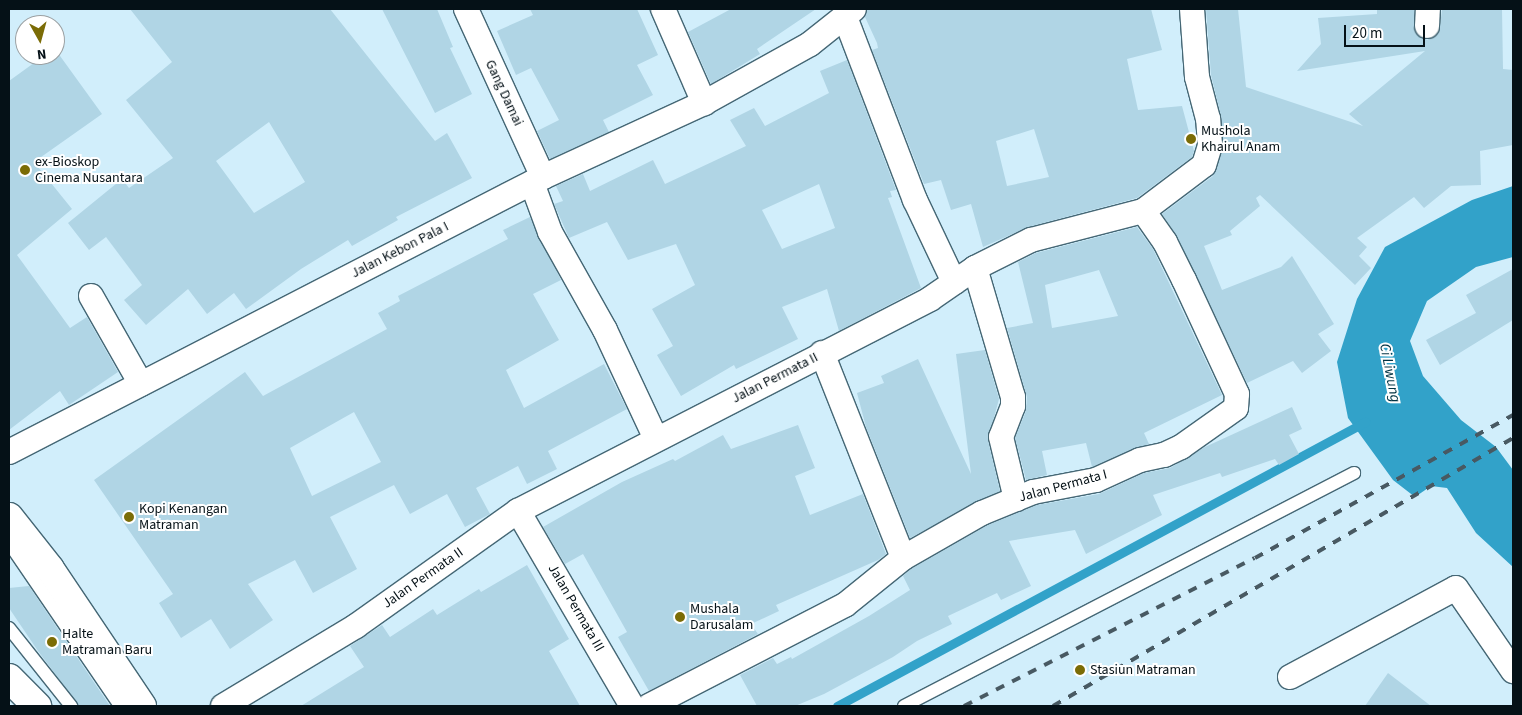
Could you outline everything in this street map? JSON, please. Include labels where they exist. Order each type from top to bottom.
[{"type":"main road","points":[[9,517],[50,569],[142,706]]},
{"type":"main road","points":[[9,678],[36,706]]},
{"type":"street","name":"Gang Damai","points":[[466,9],[538,180],[550,232],[605,330],[656,439]]},
{"type":"street","points":[[663,9],[704,103]]},
{"type":"street","name":"Jalan Permata II","points":[[223,706],[356,626],[518,511],[930,299],[975,268],[1031,240],[1143,211],[1204,165],[1210,145],[1208,118],[1197,77],[1192,9]]},
{"type":"street","name":"Jalan Kebon Pala I","points":[[9,452],[538,180],[704,103],[810,44],[850,13]]},
{"type":"street","points":[[850,13],[915,200],[954,282]]},
{"type":"street","name":"Jalan Permata I","points":[[649,706],[845,605],[903,558],[982,513],[1033,492],[1096,480],[1140,460],[1164,455],[1181,447],[1236,408],[1237,394],[1184,280],[1165,242],[1143,211]]},
{"type":"street","points":[[975,268],[1012,397],[1013,406],[1001,437],[1016,499]]},
{"type":"street","points":[[91,296],[142,384]]},
{"type":"street","points":[[822,353],[903,558]]},
{"type":"street","name":"Jalan Permata III","points":[[518,511],[632,706]]},
{"type":"street","points":[[1290,677],[1456,588],[1513,671]]},
{"type":"lane","points":[[904,706],[1354,473]]},
{"type":"lane","points":[[9,543],[120,706]]},
{"type":"lane","points":[[9,628],[71,706]]},
{"type":"water","name":"Ci Liwung","points":[[1513,186],[1513,257],[1476,267],[1427,301],[1410,341],[1423,376],[1461,420],[1496,447],[1513,470],[1513,567],[1476,533],[1447,488],[1431,486],[1415,497],[1393,480],[1348,418],[1337,362],[1357,299],[1385,247],[1472,200]]},
{"type":"building","points":[[130,9],[330,9],[435,141],[447,133],[472,178],[396,217],[398,220],[352,246],[348,240],[301,269],[246,309],[234,293],[207,314],[188,289],[146,325],[124,300],[142,285],[106,237],[89,250],[68,223],[122,179],[129,188],[173,158],[126,100],[172,62]],"holes":[[[269,122],[305,182],[254,213],[216,161]]]},
{"type":"building","points":[[382,9],[437,9],[453,47],[450,48],[472,94],[435,113]]},
{"type":"building","points":[[530,9],[637,9],[658,55],[637,65],[653,95],[603,120],[609,132],[550,159],[537,131],[559,120],[531,68],[516,75],[497,31],[533,15]]},
{"type":"building","points":[[731,9],[816,9],[757,49],[760,54],[711,84],[688,32]]},
{"type":"building","points":[[867,9],[1151,9],[1162,50],[1127,59],[1138,110],[1182,106],[1194,151],[1192,157],[1137,198],[1028,227],[983,247],[971,204],[951,210],[941,180],[924,184],[872,50],[878,48],[877,43],[865,17]],"holes":[[[1034,129],[1049,177],[1007,186],[996,141]]]},
{"type":"building","points":[[1206,9],[1238,9],[1246,87],[1363,126],[1349,114],[1425,51],[1297,71],[1321,44],[1318,18],[1377,14],[1377,9],[1414,9],[1415,32],[1427,40],[1439,33],[1442,10],[1502,9],[1503,69],[1513,70],[1513,145],[1480,151],[1481,185],[1451,186],[1424,208],[1414,197],[1357,238],[1367,247],[1359,256],[1371,268],[1355,285],[1260,195],[1256,198],[1260,206],[1230,231],[1232,235],[1204,246],[1222,290],[1281,267],[1292,256],[1334,324],[1318,334],[1331,351],[1302,373],[1293,361],[1247,383],[1177,236],[1162,214],[1213,176],[1223,149],[1221,116],[1211,75]]},
{"type":"building","points":[[847,60],[896,190],[890,191],[892,197],[888,198],[921,288],[839,331],[827,289],[782,307],[798,339],[736,369],[734,365],[681,396],[657,355],[673,346],[652,309],[695,285],[676,244],[628,260],[607,222],[569,238],[554,204],[563,201],[556,186],[583,174],[590,191],[653,160],[665,184],[746,146],[730,120],[754,108],[765,126],[829,93],[820,71]],"holes":[[[819,184],[835,228],[782,249],[762,210]]]},
{"type":"building","points":[[65,63],[102,114],[34,162],[72,209],[17,255],[70,328],[87,317],[118,372],[69,405],[60,391],[9,430],[9,81],[31,65],[65,65]]},
{"type":"building","points":[[530,217],[561,280],[533,294],[559,340],[506,370],[524,408],[604,364],[627,409],[548,451],[557,469],[527,484],[518,466],[476,488],[490,514],[465,527],[447,494],[410,514],[394,485],[330,517],[357,569],[313,593],[295,560],[248,584],[273,620],[230,649],[211,619],[181,638],[159,603],[173,594],[94,480],[245,372],[263,396],[387,329],[378,313],[400,301],[398,296],[508,239],[503,230]],"holes":[[[354,412],[381,462],[312,496],[290,448]]]},
{"type":"building","points":[[1137,227],[1153,249],[1222,395],[1144,433],[1149,444],[1092,467],[1086,443],[1042,451],[1047,475],[1026,480],[1015,438],[1026,411],[1027,397],[1007,328],[1033,323],[1018,262],[1036,253]],"holes":[[[1099,270],[1118,316],[1052,328],[1045,285]]]},
{"type":"building","points":[[1513,269],[1513,320],[1440,365],[1426,340],[1476,313],[1466,295]]},
{"type":"building","points":[[985,350],[999,399],[988,440],[1000,491],[910,538],[866,427],[857,393],[884,383],[881,376],[918,359],[971,474],[956,354]]},
{"type":"building","points":[[1292,407],[1302,429],[1289,435],[1299,454],[1279,465],[1275,459],[1222,477],[1220,473],[1153,495],[1162,515],[1086,554],[1075,530],[1009,541],[1031,586],[1001,600],[997,593],[948,616],[952,624],[917,641],[893,657],[824,694],[795,706],[757,706],[740,675],[773,658],[777,664],[791,657],[792,659],[869,616],[910,590],[903,576],[911,569],[988,525],[1037,505],[1099,494],[1144,473],[1170,468],[1205,447]]},
{"type":"building","points":[[798,425],[815,468],[795,476],[810,515],[863,494],[886,554],[878,560],[776,605],[779,611],[751,624],[758,634],[649,691],[618,637],[627,632],[583,554],[565,564],[543,527],[622,482],[673,459],[675,461],[723,435],[731,449]]},
{"type":"building","points":[[527,565],[569,639],[549,651],[580,706],[301,706],[364,667],[350,646],[382,625],[390,637],[433,609],[437,615],[479,589],[481,592]]},
{"type":"building","name":"Halte Matraman Baru","points":[[29,586],[110,706],[79,706],[38,651],[9,608],[9,588]]},
{"type":"building","points":[[1388,673],[1431,706],[1365,706]]},
{"type":"waterway","points":[[837,706],[1365,422]]},
{"type":"railway","points":[[964,706],[1255,558],[1513,415]]},
{"type":"railway","points":[[1053,706],[1513,438]]},
{"type":"place","name":"Mushola Khairul Anam","points":[[1191,139]]},
{"type":"place","name":"ex-Bioskop Cinema Nusantara","points":[[25,170]]},
{"type":"place","name":"Kopi Kenangan Matraman","points":[[129,517]]},
{"type":"place","name":"Mushala Darusalam","points":[[680,617]]},
{"type":"place","name":"Halte Matraman Baru","points":[[52,642]]},
{"type":"place","name":"Stasiun Matraman","points":[[1080,670]]}]
